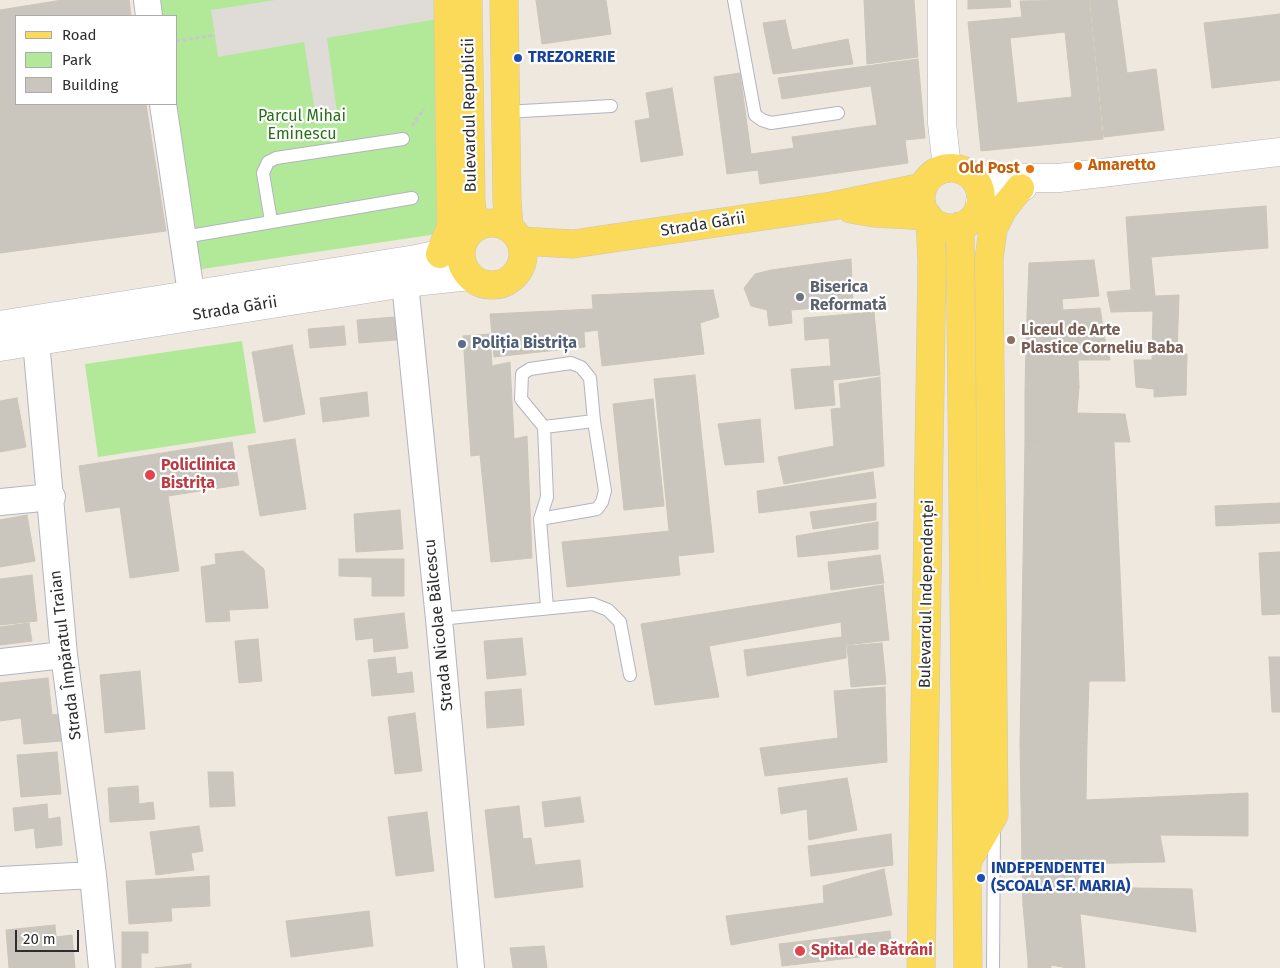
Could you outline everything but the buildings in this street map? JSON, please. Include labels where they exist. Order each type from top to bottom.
[{"type":"main road","points":[[448,0],[451,226],[459,243],[462,262],[470,276],[488,285],[506,282],[520,269],[518,243],[506,200],[504,0]]},
{"type":"main road","name":"Bulevardul Republicii","points":[[459,243],[471,201],[468,0]]},
{"type":"main road","points":[[942,0],[942,123],[948,168]]},
{"type":"main road","points":[[978,191],[998,194],[1031,184],[1280,152]]},
{"type":"main road","points":[[922,187],[928,178],[937,171],[948,168],[963,171],[978,191],[977,212],[970,220],[960,226],[939,225],[929,218]]},
{"type":"main road","points":[[968,860],[994,815],[989,259],[993,229],[1003,209],[1031,184]]},
{"type":"main road","name":"Strada Gării","points":[[518,243],[573,244],[832,206],[922,187]]},
{"type":"main road","name":"Bulevardul Independenței","points":[[921,968],[932,272],[929,218],[922,204],[922,187]]},
{"type":"main road","name":"Strada Gării","points":[[832,206],[874,214],[929,218]]},
{"type":"main road","points":[[874,214],[905,228],[918,237],[930,250]]},
{"type":"main road","points":[[459,243],[492,223],[518,243]]},
{"type":"main road","points":[[960,226],[968,968]]},
{"type":"main road","name":"Strada Gării","points":[[0,325],[191,293],[459,243]]},
{"type":"main road","name":"Strada Gării","points":[[0,347],[405,283],[470,276]]},
{"type":"street","points":[[147,0],[149,15]]},
{"type":"street","points":[[163,105],[191,293]]},
{"type":"street","name":"Strada Nicolae Bălcescu","points":[[405,283],[439,619],[471,968]]},
{"type":"street","name":"Strada Împăratul Traian","points":[[36,341],[52,497],[64,656],[93,875],[102,968]]},
{"type":"street","points":[[0,502],[52,497]]},
{"type":"street","points":[[0,662],[64,656]]},
{"type":"street","points":[[0,880],[93,875]]},
{"type":"lane","points":[[734,0],[755,115],[771,123],[838,113]]},
{"type":"lane","points":[[505,112],[611,106]]},
{"type":"lane","points":[[271,222],[263,173],[268,162],[276,158],[403,139]]},
{"type":"lane","points":[[184,236],[412,198]]},
{"type":"lane","points":[[540,519],[597,509],[602,502],[605,491],[594,421],[590,378],[581,367],[571,363],[530,369],[522,374],[521,399],[534,418],[544,427],[547,497],[540,519],[547,608]]},
{"type":"lane","points":[[544,427],[594,421]]},
{"type":"lane","points":[[439,619],[593,604],[608,610],[620,622],[630,675]]},
{"type":"lane","points":[[993,968],[994,815]]},
{"type":"path","points":[[178,41],[215,35]]},
{"type":"path","points":[[403,139],[428,103]]},
{"type":"green space","name":"Parcul Mihai Eminescu","points":[[147,0],[437,0],[437,234],[189,271],[163,105],[178,105],[178,15],[149,15]]},
{"type":"green space","points":[[242,341],[256,433],[98,457],[85,364]]},
{"type":"shaded area","points":[[275,0],[437,0],[437,19],[327,38],[338,121],[317,124],[304,42],[218,57],[211,10]]},
{"type":"place","name":"TREZORERIE","points":[[518,58]]},
{"type":"place","name":"Amaretto","points":[[1078,166]]},
{"type":"place","name":"Old Post","points":[[1030,169]]},
{"type":"place","name":"Biserica Reformată","points":[[800,297]]},
{"type":"place","name":"Liceul de Arte Plastice Corneliu Baba","points":[[1011,340]]},
{"type":"place","name":"Poliția Bistrița","points":[[462,344]]},
{"type":"place","name":"Policlinica Bistrița","points":[[150,475]]},
{"type":"place","name":"INDEPENDENTEI (SCOALA SF. MARIA)","points":[[981,878]]},
{"type":"place","name":"Spital de Bătrâni","points":[[800,951]]}]
